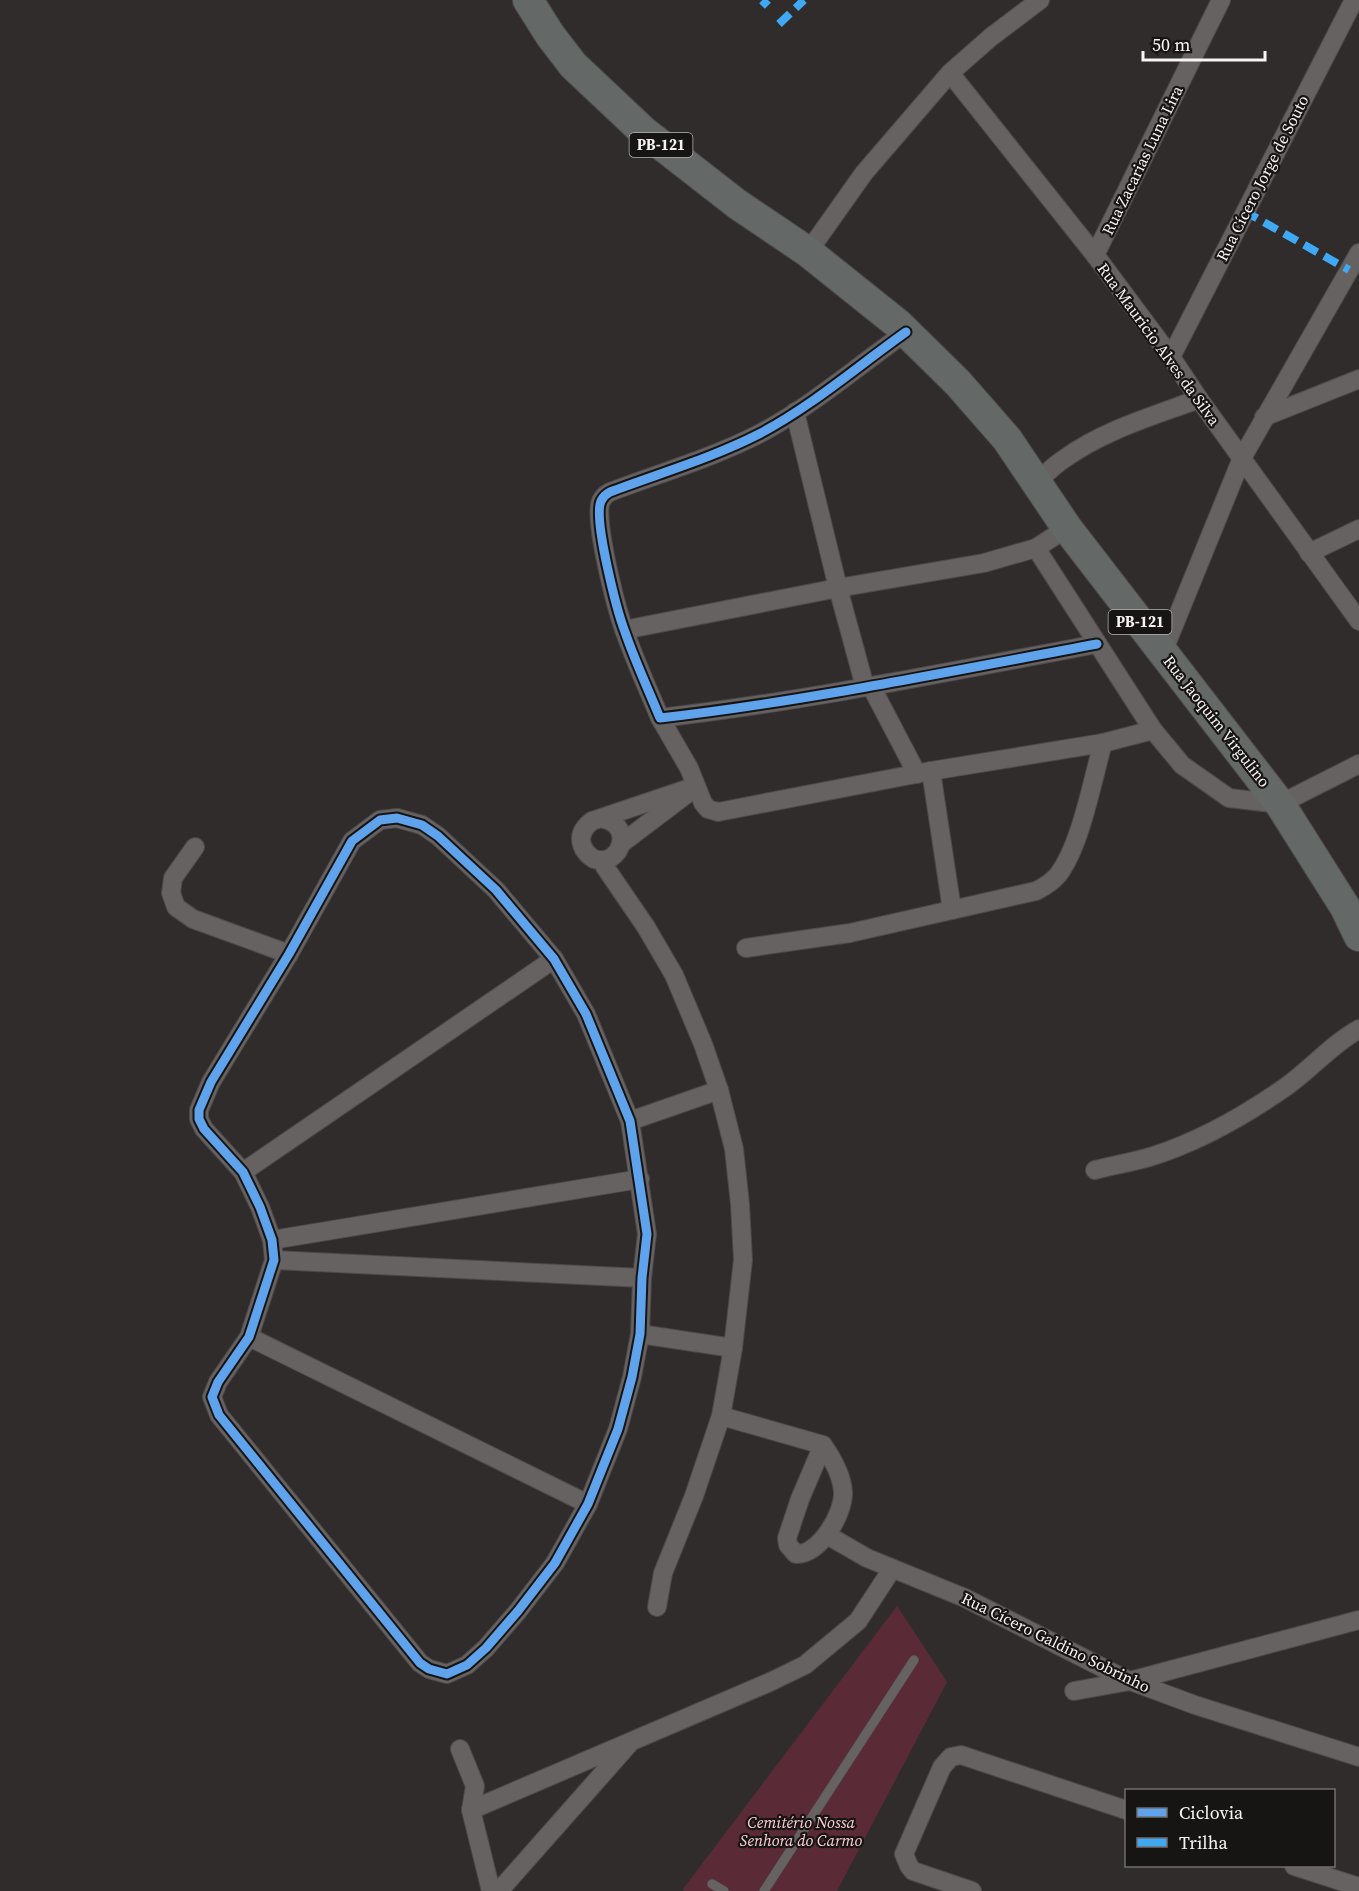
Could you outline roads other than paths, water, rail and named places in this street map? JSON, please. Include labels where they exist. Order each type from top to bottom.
[{"type":"main road","name":"PB-121","points":[[528,0],[573,65],[642,130],[737,204],[814,257],[902,328]]},
{"type":"main road","name":"Rua Jaoquim Virgulino","points":[[902,328],[958,383],[1000,431],[1067,528],[1280,804],[1345,908],[1359,936]]},
{"type":"street","points":[[814,257],[864,173],[950,74],[991,37],[1040,0]]},
{"type":"street","name":"Rua Zacarias Luna Lira","points":[[1095,255],[1221,0]]},
{"type":"street","name":"Rua Cícero Jorge de Souto","points":[[1171,357],[1347,2]]},
{"type":"street","name":"Rua Mauricio Alves da Silva","points":[[950,74],[1095,255],[1171,357],[1359,621]]},
{"type":"street","points":[[1163,651],[1242,458],[1359,253]]},
{"type":"street","points":[[902,328],[795,412],[733,447],[605,495],[600,502],[598,513],[600,536],[624,630],[660,718],[689,768],[706,806],[717,812],[924,772],[1102,743],[1154,730]]},
{"type":"street","points":[[1264,417],[1359,379]]},
{"type":"street","points":[[1036,483],[1062,460],[1090,442],[1199,399]]},
{"type":"street","points":[[795,412],[838,588],[868,687],[924,772],[952,910]]},
{"type":"street","points":[[624,630],[838,588],[984,563],[1036,548],[1067,528]]},
{"type":"street","points":[[1309,553],[1359,529]]},
{"type":"street","points":[[1036,548],[1154,730],[1182,765],[1229,798],[1280,804],[1359,764]]},
{"type":"street","points":[[660,718],[714,712],[868,687],[1097,644]]},
{"type":"street","points":[[746,948],[850,933],[1036,891],[1048,885],[1058,875],[1074,842],[1102,743]]},
{"type":"street","points":[[696,786],[622,843],[615,855],[603,860],[588,855],[584,850],[581,840],[584,829],[592,821],[696,786]]},
{"type":"street","points":[[397,818],[422,825],[438,836],[496,890],[554,960],[585,1014],[630,1121],[647,1234],[642,1278],[640,1334],[632,1377],[618,1429],[588,1504],[555,1563],[486,1648],[467,1665],[454,1672],[439,1673],[420,1663],[219,1415],[214,1405],[213,1391],[249,1337],[274,1260],[272,1240],[260,1207],[243,1172],[204,1129],[199,1119],[199,1110],[211,1082],[289,954],[352,841],[380,820],[397,818]]},
{"type":"street","points":[[603,819],[612,821],[618,827],[622,835],[622,843]]},
{"type":"street","points":[[195,847],[173,879],[171,893],[176,907],[193,919],[289,954]]},
{"type":"street","points":[[603,860],[604,867],[646,927],[674,975],[704,1044],[734,1149],[742,1238],[743,1260],[733,1348],[720,1416],[694,1496],[663,1573],[657,1607]]},
{"type":"street","points":[[243,1172],[554,960]]},
{"type":"street","points":[[1095,1170],[1152,1156],[1187,1143],[1222,1125],[1289,1084],[1331,1048],[1359,1029]]},
{"type":"street","points":[[630,1121],[719,1090]]},
{"type":"street","points":[[272,1240],[640,1179]]},
{"type":"street","points":[[274,1260],[642,1278]]},
{"type":"street","points":[[640,1334],[733,1348]]},
{"type":"street","points":[[249,1337],[588,1504]]},
{"type":"street","points":[[720,1416],[823,1445],[838,1473],[843,1492],[839,1512],[827,1535],[811,1550],[799,1554],[792,1551],[787,1538],[800,1499],[823,1445]]},
{"type":"street","name":"Rua Cícero Galdino Sobrinho","points":[[827,1535],[867,1558],[965,1598],[1130,1681],[1195,1705],[1359,1757]]},
{"type":"street","points":[[471,1810],[805,1665],[858,1621],[892,1569]]},
{"type":"street","points":[[1074,1691],[1130,1681],[1359,1620]]},
{"type":"street","points":[[499,1891],[633,1740]]},
{"type":"street","points":[[460,1749],[475,1786],[471,1810],[491,1891]]},
{"type":"street","points":[[972,1891],[914,1871],[904,1854],[942,1767],[951,1757],[961,1755],[1125,1810]]},
{"type":"street","points":[[1297,1867],[1359,1887]]},
{"type":"lane","points":[[764,1891],[914,1660]]},
{"type":"lane","points":[[712,1884],[724,1891]]},
{"type":"park label","name":"Cemitério Nossa Senhora do Carmo","points":[[801,1831]]}]
